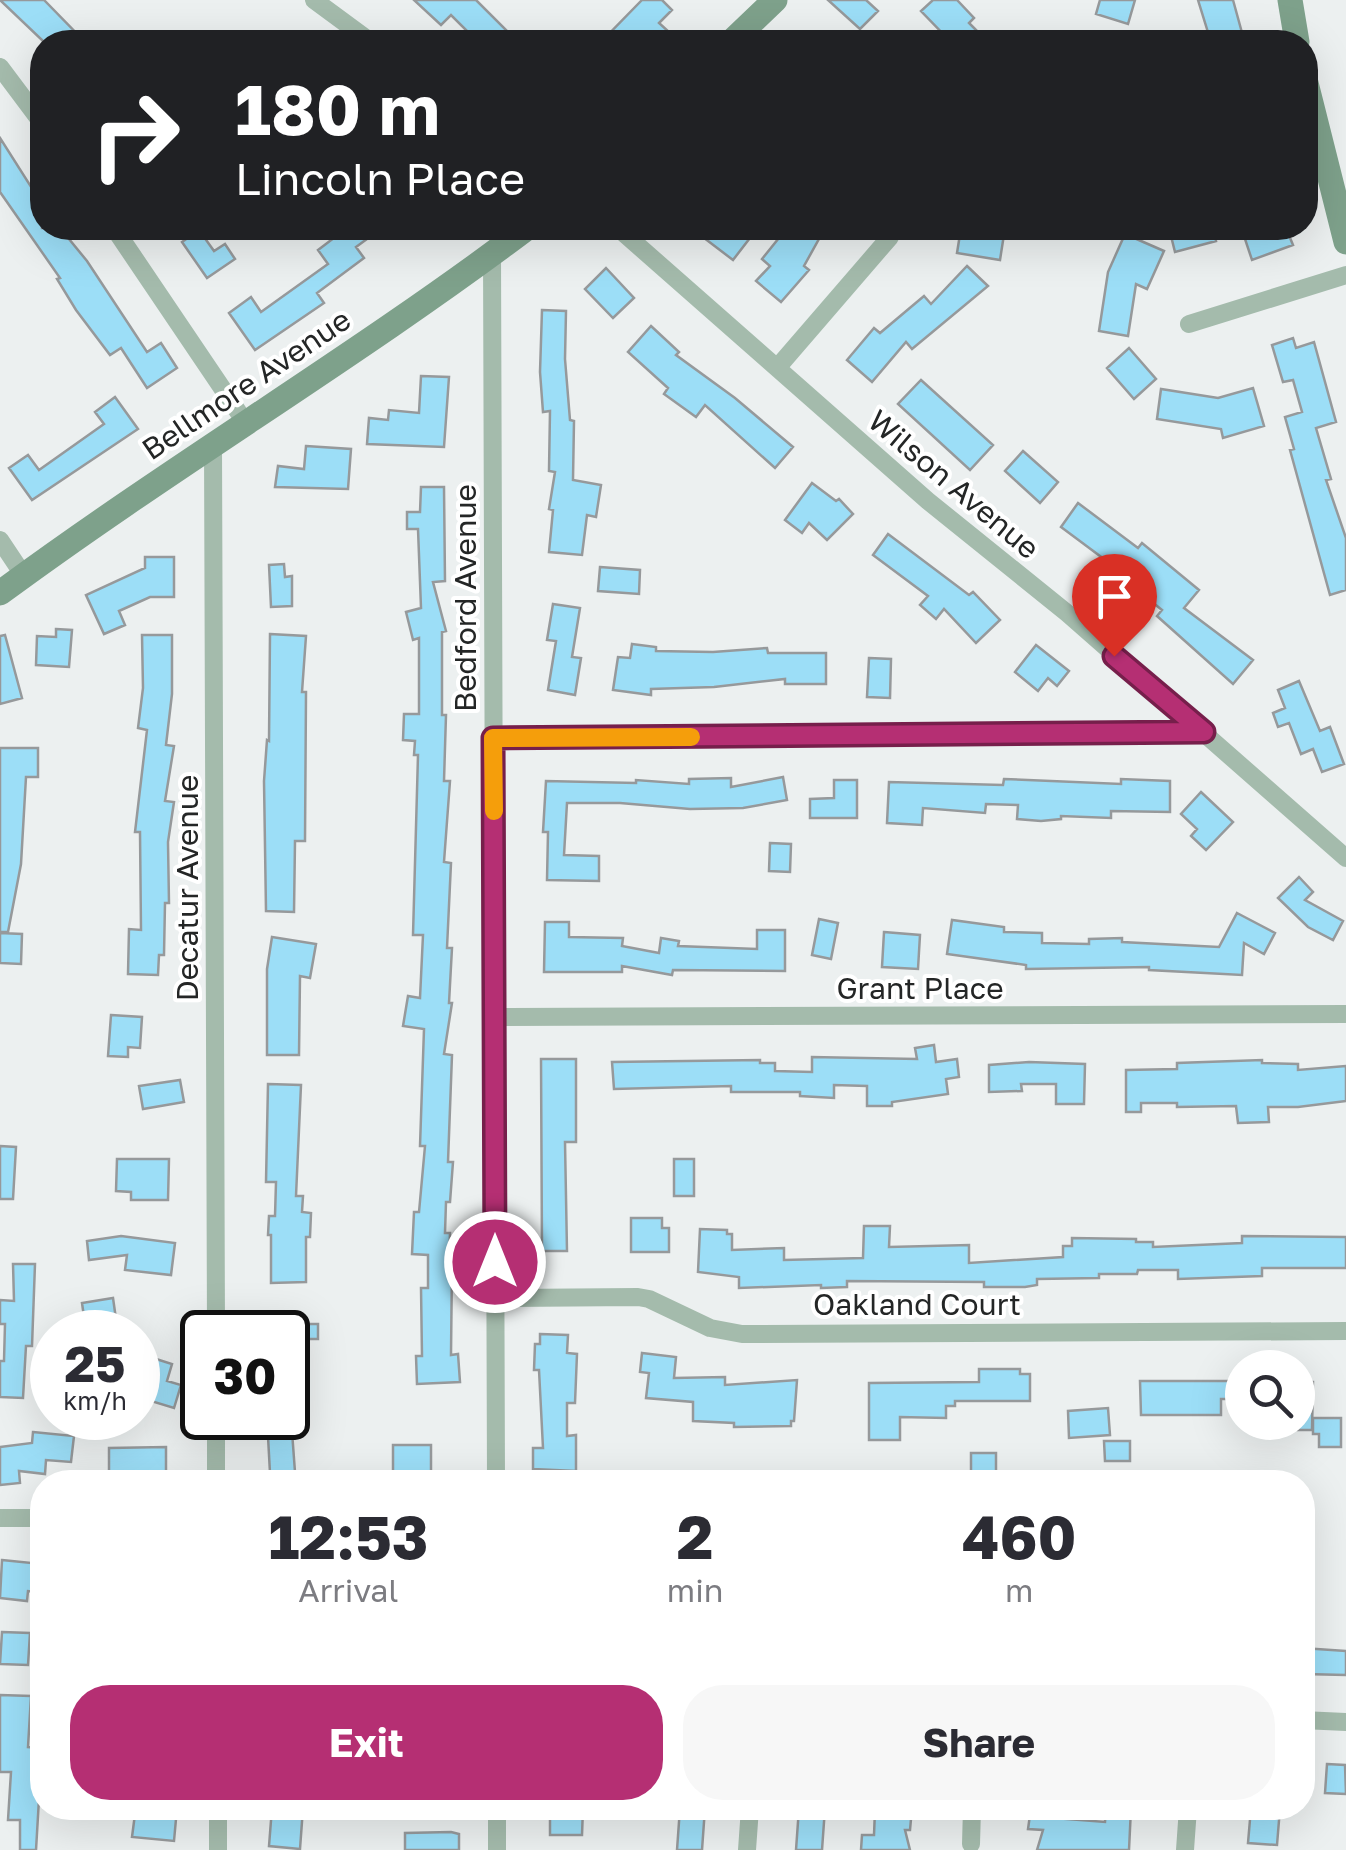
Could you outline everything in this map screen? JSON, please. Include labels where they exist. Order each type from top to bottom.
[{"type":"main road","points":[[744,30],[775,0]]},
{"type":"main road","points":[[1290,0],[1295,30]]},
{"type":"main road","points":[[1318,121],[1340,191],[1346,242]]},
{"type":"main road","name":"Bellmore Avenue","points":[[0,594],[245,422],[446,289],[511,240]]},
{"type":"street","points":[[314,0],[355,30]]},
{"type":"street","points":[[0,67],[30,107]]},
{"type":"street","points":[[122,240],[245,422]]},
{"type":"street","name":"Wilson Avenue","points":[[632,240],[928,501],[1066,613],[1346,858]]},
{"type":"street","points":[[777,368],[887,240]]},
{"type":"street","name":"Bedford Avenue","points":[[492,253],[496,1470]]},
{"type":"street","points":[[1189,324],[1346,275]]},
{"type":"street","name":"Decatur Avenue","points":[[213,444],[216,1310]]},
{"type":"street","points":[[0,540],[24,576]]},
{"type":"street","points":[[493,738],[1204,732]]},
{"type":"street","name":"Grant Place","points":[[495,1017],[1346,1014]]},
{"type":"street","name":"Oakland Court","points":[[495,1298],[649,1298],[710,1328],[742,1334],[1346,1331]]},
{"type":"street","points":[[216,1440],[216,1470]]},
{"type":"street","points":[[0,1518],[30,1518]]},
{"type":"street","points":[[1315,1721],[1346,1722]]},
{"type":"street","points":[[218,1820],[218,1850]]},
{"type":"street","points":[[497,1820],[497,1850]]},
{"type":"street","points":[[747,1850],[749,1820]]},
{"type":"street","points":[[972,1820],[972,1844]]},
{"type":"street","points":[[1185,1850],[1187,1820]]},
{"type":"building","points":[[0,0],[44,0],[73,30],[31,30]]},
{"type":"building","points":[[414,0],[476,0],[506,30],[466,30],[451,15],[441,25]]},
{"type":"building","points":[[642,0],[662,0],[672,10],[659,23],[667,30],[613,30]]},
{"type":"building","points":[[828,0],[866,0],[878,11],[860,29]]},
{"type":"building","points":[[933,0],[957,0],[974,18],[969,23],[976,30],[939,30],[921,11]]},
{"type":"building","points":[[1100,0],[1135,0],[1128,24],[1096,14]]},
{"type":"building","points":[[1198,0],[1233,0],[1241,30],[1207,30]]},
{"type":"building","points":[[0,138],[30,185],[30,235],[0,192]]},
{"type":"building","points":[[33,240],[70,240],[147,352],[161,343],[177,368],[147,388],[121,348],[110,355],[76,310],[57,279],[60,278]]},
{"type":"building","points":[[206,240],[214,251],[225,244],[235,259],[207,278],[182,242]]},
{"type":"building","points":[[331,240],[366,240],[356,247],[364,258],[317,293],[324,303],[255,350],[229,313],[251,297],[261,312],[328,264],[318,250]]},
{"type":"building","points":[[707,240],[748,240],[733,260]]},
{"type":"building","points":[[777,240],[818,240],[804,266],[809,270],[781,302],[756,281],[770,266],[762,259]]},
{"type":"building","points":[[959,240],[1003,240],[1000,260],[957,253]]},
{"type":"building","points":[[1122,240],[1139,240],[1164,251],[1147,289],[1136,284],[1128,336],[1099,331],[1108,272]]},
{"type":"building","points":[[1172,240],[1216,240],[1216,241],[1175,252]]},
{"type":"building","points":[[1245,240],[1291,240],[1293,245],[1252,260]]},
{"type":"building","points":[[967,266],[988,286],[912,349],[906,342],[872,382],[847,360],[874,328],[880,333],[924,296],[931,304]]},
{"type":"building","points":[[606,268],[634,298],[613,318],[585,289]]},
{"type":"building","points":[[542,310],[566,311],[565,359],[570,420],[574,421],[573,480],[601,485],[596,517],[587,515],[582,555],[549,552],[553,510],[549,509],[555,472],[549,471],[550,411],[543,412]]},
{"type":"building","points":[[651,326],[679,352],[676,355],[793,447],[775,468],[705,405],[696,417],[664,394],[668,388],[628,352]]},
{"type":"building","points":[[1293,338],[1296,348],[1314,342],[1336,422],[1316,428],[1331,479],[1326,480],[1346,538],[1346,590],[1330,595],[1290,450],[1294,449],[1285,417],[1302,412],[1293,380],[1283,382],[1272,345]]},
{"type":"building","points":[[1129,348],[1156,379],[1134,399],[1107,368]]},
{"type":"building","points":[[421,376],[449,377],[444,447],[367,444],[369,418],[388,420],[389,410],[419,413]]},
{"type":"building","points":[[921,380],[993,445],[970,470],[898,404]]},
{"type":"building","points":[[1253,388],[1264,426],[1223,438],[1221,429],[1157,419],[1161,389],[1218,398]]},
{"type":"building","points":[[115,397],[138,429],[32,500],[9,468],[28,455],[39,470],[104,424],[95,412]]},
{"type":"building","points":[[306,446],[351,449],[348,489],[275,487],[278,466],[304,469]]},
{"type":"building","points":[[1023,451],[1058,482],[1040,503],[1005,471]]},
{"type":"building","points":[[812,483],[836,501],[839,499],[853,514],[827,540],[809,523],[802,533],[785,520]]},
{"type":"building","points":[[421,487],[444,487],[445,581],[433,582],[446,631],[442,632],[442,715],[446,715],[444,781],[450,781],[444,862],[451,863],[447,948],[452,948],[452,1003],[444,1054],[452,1055],[448,1162],[453,1162],[445,1233],[450,1233],[452,1263],[451,1355],[458,1354],[460,1382],[417,1384],[416,1356],[422,1356],[421,1288],[428,1288],[428,1255],[412,1254],[414,1212],[419,1212],[425,1146],[420,1146],[424,1029],[403,1026],[408,996],[420,998],[423,935],[413,935],[418,755],[414,755],[415,741],[403,740],[404,714],[419,714],[419,638],[413,640],[406,612],[421,608],[418,529],[407,529],[407,512],[420,512]]},
{"type":"building","points":[[1078,503],[1138,548],[1142,543],[1199,590],[1184,608],[1253,660],[1233,684],[1157,616],[1162,610],[1117,574],[1120,571],[1061,527]]},
{"type":"building","points":[[888,534],[969,595],[973,592],[1000,620],[976,643],[944,609],[936,619],[920,605],[928,596],[873,555]]},
{"type":"building","points":[[145,557],[174,557],[174,597],[150,597],[119,611],[125,625],[104,634],[86,595],[145,568]]},
{"type":"building","points":[[284,564],[285,577],[292,576],[292,606],[271,607],[269,565]]},
{"type":"building","points":[[600,567],[640,570],[639,594],[598,591]]},
{"type":"building","points":[[553,604],[580,608],[572,657],[581,658],[575,695],[548,690],[556,641],[547,640]]},
{"type":"building","points":[[56,629],[72,630],[69,667],[36,665],[37,636],[56,637]]},
{"type":"building","points":[[270,634],[306,636],[302,692],[306,692],[305,841],[295,841],[294,912],[266,911],[264,781],[269,741]]},
{"type":"building","points":[[5,635],[22,698],[0,704],[0,636]]},
{"type":"building","points":[[142,635],[172,635],[172,694],[166,745],[174,746],[165,801],[174,802],[168,842],[169,903],[165,903],[164,955],[159,955],[158,975],[128,974],[129,929],[141,930],[140,832],[135,832],[147,730],[138,728],[143,688]]},
{"type":"building","points":[[632,644],[656,647],[656,651],[767,648],[768,653],[826,653],[826,684],[785,684],[785,679],[651,689],[651,695],[613,690],[618,657],[630,658]]},
{"type":"building","points":[[1036,645],[1069,671],[1057,686],[1048,678],[1038,691],[1015,672]]},
{"type":"building","points":[[869,658],[891,659],[890,698],[867,697]]},
{"type":"building","points":[[1299,681],[1320,731],[1330,727],[1344,764],[1322,772],[1313,749],[1301,754],[1289,723],[1278,727],[1273,713],[1285,708],[1278,690]]},
{"type":"building","points":[[0,748],[38,748],[38,777],[26,777],[21,864],[8,932],[0,932]]},
{"type":"building","points":[[783,777],[787,800],[743,808],[567,803],[564,855],[599,856],[599,881],[547,880],[548,832],[543,832],[546,781],[689,784],[689,779],[731,778],[731,787]]},
{"type":"building","points":[[1004,779],[1121,784],[1121,779],[1170,781],[1170,812],[1111,811],[1111,818],[1061,816],[1041,821],[1017,819],[1018,805],[986,804],[985,813],[923,808],[922,825],[887,823],[889,782],[1003,785]]},
{"type":"building","points":[[834,780],[857,780],[857,818],[810,818],[810,799],[834,798]]},
{"type":"building","points":[[1201,792],[1233,822],[1206,850],[1191,836],[1197,829],[1181,814]]},
{"type":"building","points":[[770,843],[791,844],[790,872],[769,871]]},
{"type":"building","points":[[1299,877],[1313,892],[1305,900],[1343,921],[1333,940],[1308,927],[1278,898]]},
{"type":"building","points":[[1237,913],[1275,933],[1264,954],[1244,943],[1242,975],[1149,967],[1026,969],[1026,965],[947,954],[952,920],[1004,927],[1004,932],[1042,933],[1042,943],[1089,944],[1089,939],[1122,938],[1122,942],[1219,947]]},
{"type":"building","points":[[819,919],[838,923],[831,959],[812,955]]},
{"type":"building","points":[[545,922],[569,922],[569,937],[623,938],[622,946],[659,953],[661,938],[679,941],[678,946],[757,949],[757,930],[785,930],[785,971],[673,970],[672,975],[622,966],[622,972],[544,972]]},
{"type":"building","points":[[884,932],[920,935],[918,969],[882,967]]},
{"type":"building","points":[[0,933],[22,934],[21,964],[0,963]]},
{"type":"building","points":[[272,937],[316,944],[310,978],[300,976],[299,1055],[267,1055],[267,969]]},
{"type":"building","points":[[111,1015],[142,1017],[140,1048],[128,1047],[128,1057],[108,1056]]},
{"type":"building","points":[[934,1045],[936,1062],[957,1059],[959,1077],[946,1079],[948,1094],[892,1102],[892,1106],[867,1106],[867,1086],[834,1085],[834,1098],[800,1096],[800,1092],[731,1092],[731,1086],[614,1089],[612,1062],[760,1060],[775,1063],[775,1071],[812,1072],[812,1057],[917,1059],[915,1048]]},
{"type":"building","points":[[541,1059],[576,1059],[576,1142],[565,1142],[567,1251],[542,1251]]},
{"type":"building","points":[[1262,1060],[1298,1064],[1298,1070],[1346,1066],[1346,1101],[1268,1107],[1269,1122],[1238,1123],[1236,1106],[1141,1103],[1141,1112],[1126,1112],[1126,1070],[1177,1069],[1177,1063]]},
{"type":"building","points":[[1085,1064],[1084,1104],[1056,1104],[1056,1084],[1021,1084],[1022,1091],[989,1092],[989,1065]]},
{"type":"building","points":[[180,1080],[184,1102],[143,1109],[139,1086]]},
{"type":"building","points":[[268,1084],[301,1085],[296,1196],[303,1196],[302,1212],[311,1213],[310,1237],[306,1237],[306,1282],[271,1283],[268,1235],[269,1216],[275,1216],[276,1182],[266,1182]]},
{"type":"building","points":[[0,1146],[16,1147],[13,1199],[0,1199]]},
{"type":"building","points":[[117,1159],[169,1159],[168,1200],[131,1200],[131,1192],[116,1191]]},
{"type":"building","points":[[674,1159],[694,1159],[694,1196],[674,1196]]},
{"type":"building","points":[[631,1218],[662,1218],[662,1228],[669,1228],[669,1252],[631,1252]]},
{"type":"building","points":[[864,1226],[890,1226],[889,1247],[969,1245],[969,1263],[1063,1257],[1063,1246],[1072,1246],[1072,1238],[1136,1239],[1153,1242],[1153,1247],[1242,1243],[1242,1236],[1346,1237],[1346,1268],[1262,1268],[1262,1276],[1178,1279],[1178,1270],[1138,1270],[1137,1274],[1099,1274],[1099,1278],[1037,1279],[1037,1285],[1025,1287],[984,1287],[984,1282],[847,1281],[847,1287],[739,1288],[739,1277],[698,1272],[700,1229],[727,1230],[727,1234],[732,1234],[732,1250],[784,1248],[784,1260],[863,1258]]},
{"type":"building","points":[[121,1236],[175,1243],[171,1275],[125,1270],[127,1255],[89,1260],[87,1241]]},
{"type":"building","points":[[13,1264],[35,1264],[23,1398],[0,1397],[5,1324],[0,1324],[0,1300],[14,1301]]},
{"type":"building","points":[[113,1298],[115,1310],[83,1310],[82,1303]]},
{"type":"building","points":[[310,1324],[318,1324],[318,1339],[310,1339]]},
{"type":"building","points":[[540,1334],[568,1335],[567,1353],[577,1354],[575,1403],[567,1403],[567,1436],[576,1435],[576,1470],[533,1469],[533,1448],[543,1448],[539,1370],[534,1370],[535,1344],[540,1344]]},
{"type":"building","points":[[642,1353],[676,1357],[674,1378],[725,1377],[725,1385],[797,1380],[794,1421],[791,1426],[734,1427],[734,1423],[693,1421],[693,1402],[646,1398],[649,1373],[640,1372]]},
{"type":"building","points":[[160,1360],[172,1364],[167,1381],[180,1385],[174,1408],[160,1404]]},
{"type":"building","points":[[979,1369],[1020,1369],[1020,1374],[1030,1374],[1030,1401],[955,1401],[955,1406],[946,1406],[946,1418],[900,1417],[900,1440],[869,1440],[869,1383],[979,1382]]},
{"type":"building","points":[[1140,1381],[1225,1381],[1221,1415],[1141,1415]]},
{"type":"building","points":[[1108,1408],[1110,1435],[1069,1438],[1068,1411]]},
{"type":"building","points":[[1315,1418],[1341,1418],[1341,1447],[1319,1447],[1319,1434],[1315,1434]]},
{"type":"building","points":[[32,1440],[74,1440],[71,1462],[46,1460],[45,1470],[19,1471],[20,1483],[0,1485],[0,1447]]},
{"type":"building","points":[[268,1440],[293,1440],[295,1470],[270,1470]]},
{"type":"building","points":[[1104,1441],[1130,1441],[1130,1461],[1105,1461]]},
{"type":"building","points":[[393,1445],[431,1445],[431,1470],[393,1470]]},
{"type":"building","points":[[166,1447],[166,1470],[109,1470],[109,1448]]},
{"type":"building","points":[[971,1453],[996,1453],[996,1470],[971,1470]]},
{"type":"building","points":[[2,1560],[30,1563],[27,1601],[0,1598]]},
{"type":"building","points":[[2,1632],[30,1633],[28,1665],[0,1664]]},
{"type":"building","points":[[1315,1649],[1346,1651],[1346,1675],[1315,1674]]},
{"type":"building","points":[[0,1695],[30,1696],[30,1820],[38,1820],[36,1850],[20,1850],[20,1820],[8,1820],[11,1772],[0,1772]]},
{"type":"building","points":[[1327,1764],[1345,1765],[1346,1794],[1325,1793]]},
{"type":"building","points":[[134,1820],[176,1820],[174,1841],[132,1837]]},
{"type":"building","points":[[271,1820],[302,1820],[300,1849],[269,1846]]},
{"type":"building","points":[[550,1820],[583,1820],[582,1835],[550,1835]]},
{"type":"building","points":[[679,1820],[704,1820],[702,1850],[677,1850]]},
{"type":"building","points":[[798,1820],[824,1820],[822,1850],[796,1850]]},
{"type":"building","points":[[875,1820],[911,1820],[910,1830],[905,1830],[910,1850],[861,1850],[862,1835],[874,1835]]},
{"type":"building","points":[[1029,1820],[1130,1820],[1129,1850],[1037,1850],[1043,1830],[1028,1829]]},
{"type":"building","points":[[1250,1820],[1279,1820],[1277,1845],[1248,1843]]},
{"type":"building","points":[[405,1833],[459,1834],[459,1850],[405,1850]]},
{"type":"slow traffic","points":[[494,811],[493,738],[691,737]]},
{"type":"route","points":[[495,1262],[493,738],[1204,732],[1114,656]]}]
